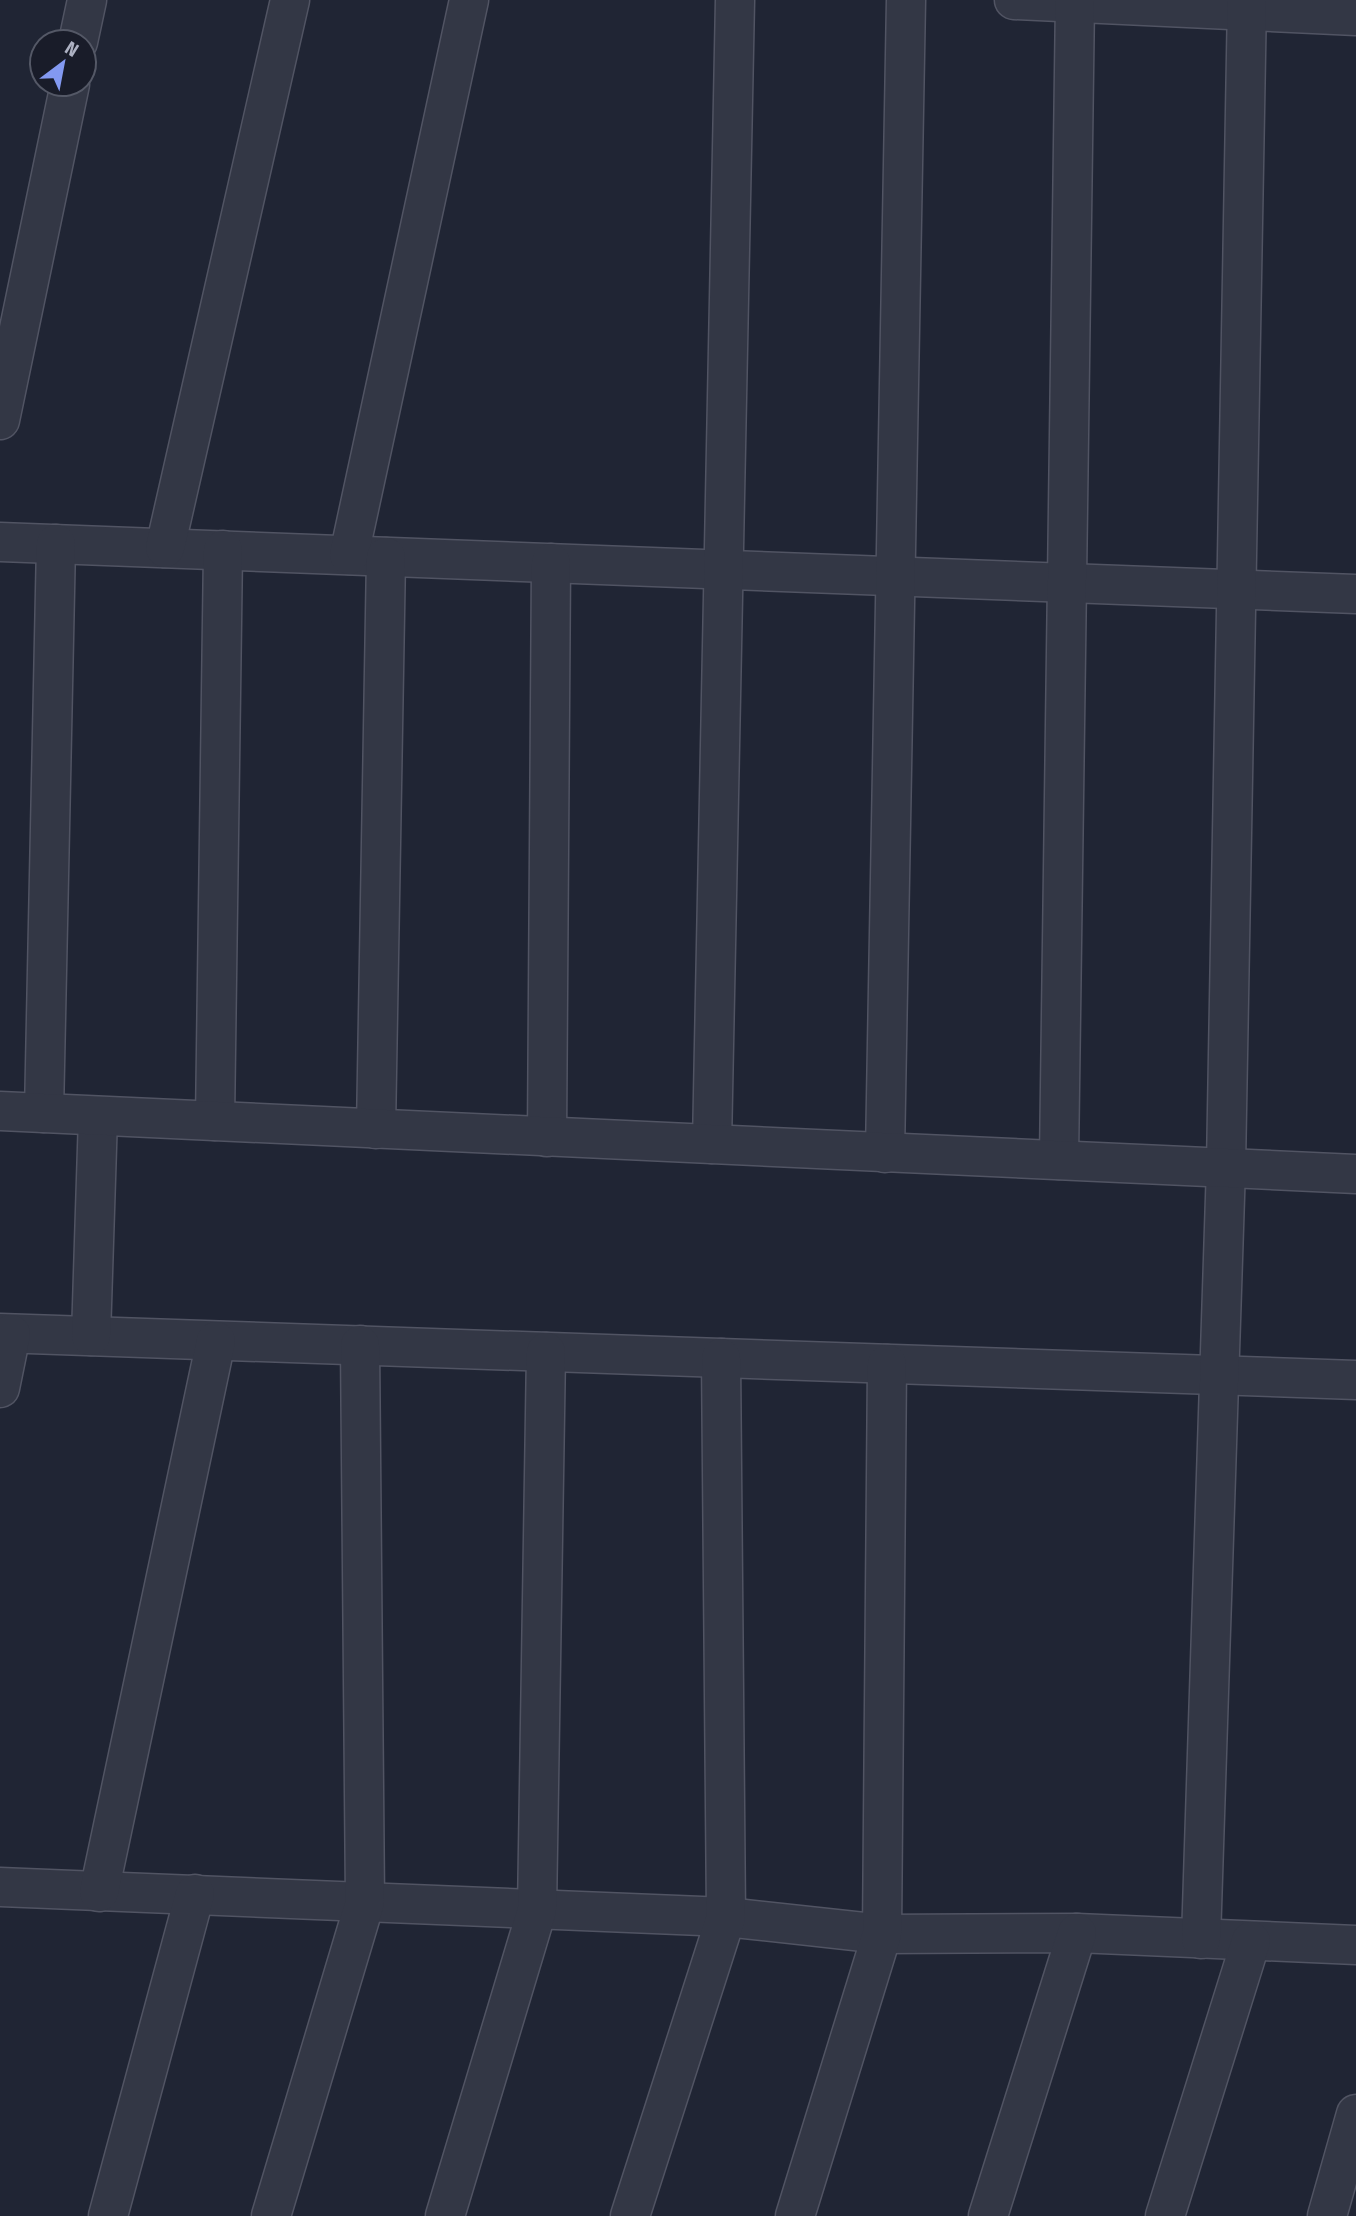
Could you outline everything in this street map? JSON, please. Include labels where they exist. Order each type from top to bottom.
[{"type":"street","points":[[81,28],[87,0]]},
{"type":"street","points":[[165,548],[289,0]]},
{"type":"street","points":[[376,1129],[367,556],[468,0]]},
{"type":"street","points":[[712,1144],[735,0]]},
{"type":"street","points":[[885,1153],[906,0]]},
{"type":"street","points":[[1014,0],[1247,6],[1356,16]]},
{"type":"street","points":[[1059,1160],[1075,2]]},
{"type":"street","points":[[1201,1939],[1226,1166],[1247,6]]},
{"type":"street","points":[[0,420],[67,98]]},
{"type":"street","points":[[0,542],[1356,594]]},
{"type":"street","points":[[44,1113],[56,544]]},
{"type":"street","points":[[215,1121],[223,550]]},
{"type":"street","points":[[547,1137],[551,563]]},
{"type":"street","points":[[0,1111],[1356,1174]]},
{"type":"street","points":[[91,1336],[98,1116]]},
{"type":"street","points":[[0,1388],[6,1334],[1356,1380]]},
{"type":"street","points":[[99,1892],[216,1341]]},
{"type":"street","points":[[271,2216],[365,1902],[359,1345]]},
{"type":"street","points":[[445,2216],[537,1910],[547,1352]]},
{"type":"street","points":[[630,2216],[726,1917],[721,1358]]},
{"type":"street","points":[[794,2216],[882,1934],[887,1364]]},
{"type":"street","points":[[0,1887],[726,1917],[882,1934],[1077,1933],[1356,1945]]},
{"type":"street","points":[[107,2216],[195,1894]]},
{"type":"street","points":[[988,2216],[1077,1933]]},
{"type":"street","points":[[1165,2216],[1251,1941]]},
{"type":"street","points":[[1327,2216],[1356,2114]]}]
